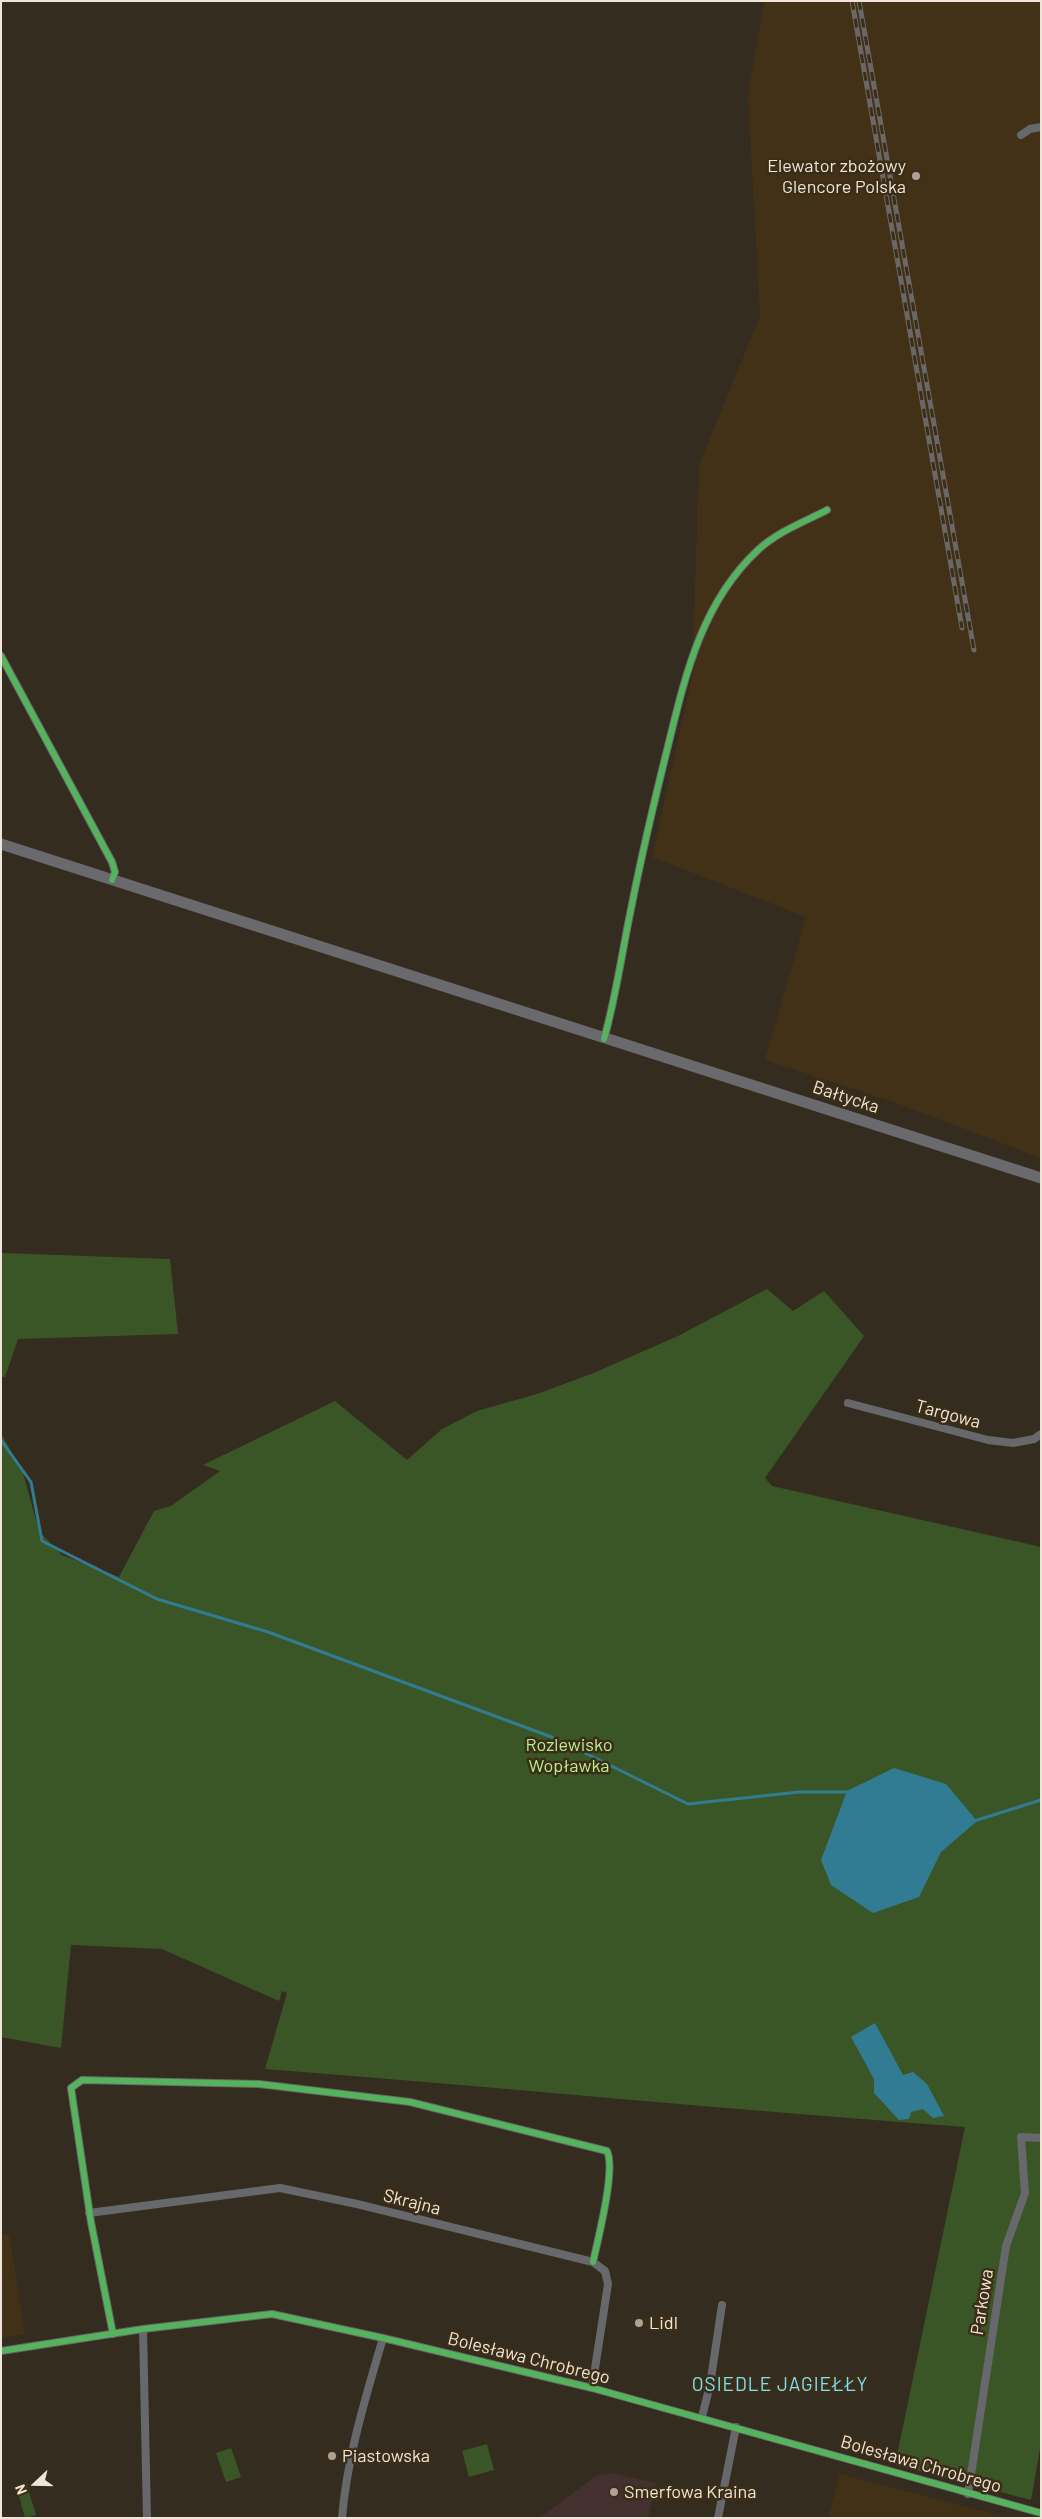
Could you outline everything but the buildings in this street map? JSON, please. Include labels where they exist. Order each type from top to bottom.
[{"type":"main road","name":"Bałtycka","points":[[1,844],[1041,1178]]},
{"type":"street","points":[[1021,135],[1041,127]]},
{"type":"street","points":[[604,1039],[645,838],[684,680],[696,643],[714,606],[731,580],[758,550],[770,540],[827,510]]},
{"type":"street","points":[[1,656],[112,862],[115,872],[112,880]]},
{"type":"street","name":"Targowa","points":[[848,1403],[988,1440],[1013,1443],[1034,1439],[1041,1434]]},
{"type":"street","points":[[113,2334],[89,2213],[71,2088],[82,2080],[258,2084],[410,2102],[607,2151],[611,2159],[608,2183],[593,2262],[605,2271],[608,2284],[592,2388]]},
{"type":"street","name":"Parkowa","points":[[968,2494],[1006,2246],[1025,2193],[1021,2137],[1041,2138]]},
{"type":"street","name":"Skrajna","points":[[89,2213],[280,2188],[357,2204],[593,2262]]},
{"type":"street","points":[[702,2417],[710,2384],[722,2305]]},
{"type":"street","name":"Bolesława Chrobrego","points":[[1,2351],[143,2329],[267,2314],[383,2338],[592,2388],[702,2417],[968,2494],[1041,2513]]},
{"type":"street","points":[[143,2329],[147,2518]]},
{"type":"street","points":[[342,2518],[347,2479],[357,2434],[383,2338]]},
{"type":"street","points":[[718,2518],[736,2427]]},
{"type":"shaded area","points":[[764,1],[1041,1],[1041,1158],[893,1102],[765,1060],[806,917],[652,857],[692,677],[699,465],[760,316],[748,95]]},
{"type":"shaded area","points":[[9,2234],[25,2334],[1,2338],[1,2235]]},
{"type":"shaded area","name":"Smerfowa Kraina","points":[[612,2473],[656,2483],[648,2518],[539,2518],[596,2476]]},
{"type":"shaded area","points":[[840,2474],[1009,2518],[828,2518]]},
{"type":"green space","points":[[1,1253],[170,1259],[178,1334],[18,1339],[5,1377],[1,1377]]},
{"type":"green space","name":"Rozlewisko Wopławka","points":[[767,1289],[793,1311],[824,1291],[864,1336],[765,1478],[772,1486],[1041,1547],[1041,2443],[1031,2500],[895,2465],[965,2127],[265,2069],[287,1993],[282,1991],[279,2001],[162,1949],[71,1945],[61,2048],[1,2037],[1,1433],[23,1473],[39,1531],[62,1555],[119,1577],[154,1511],[171,1506],[220,1471],[203,1465],[335,1401],[407,1460],[442,1429],[477,1411],[537,1394],[591,1374],[678,1336]]},
{"type":"green space","points":[[487,2444],[494,2470],[469,2477],[462,2451]]},
{"type":"green space","points":[[231,2448],[241,2477],[226,2482],[216,2453]]},
{"type":"green space","points":[[26,2482],[36,2515],[25,2518],[16,2485]]},
{"type":"water","points":[[894,1768],[946,1784],[977,1821],[941,1852],[919,1897],[873,1913],[831,1885],[821,1860],[847,1791]]},
{"type":"water","points":[[875,2023],[903,2075],[913,2072],[927,2084],[944,2116],[933,2118],[923,2109],[911,2112],[909,2119],[899,2120],[874,2093],[874,2079],[851,2037]]},
{"type":"waterway","points":[[1,1440],[31,1482],[42,1541],[157,1599],[268,1632],[557,1739],[688,1804],[799,1792],[851,1792]]},
{"type":"waterway","points":[[974,1821],[1041,1800]]},
{"type":"railway","points":[[852,1],[962,628]]},
{"type":"railway","points":[[859,1],[974,650]]},
{"type":"cycle path","points":[[604,1039],[635,888],[675,716],[699,639],[723,592],[739,570],[758,550],[782,533],[827,510]]},
{"type":"cycle path","points":[[1,656],[112,862],[115,872],[112,880]]},
{"type":"cycle path","points":[[113,2334],[91,2222],[71,2088],[82,2080],[259,2084],[410,2102],[607,2151],[609,2160],[608,2188],[593,2262]]},
{"type":"cycle path","points":[[1,2351],[143,2329],[272,2314],[383,2338],[592,2388],[1041,2513]]},
{"type":"place","name":"Elewator zbożowy Glencore Polska","points":[[916,176]]},
{"type":"place","name":"Lidl","points":[[639,2323]]},
{"type":"place","name":"Piastowska","points":[[332,2456]]},
{"type":"place","name":"Smerfowa Kraina","points":[[614,2492]]},
{"type":"district","name":"OSIEDLE JAGIEŁŁY","points":[[780,2385]]}]
